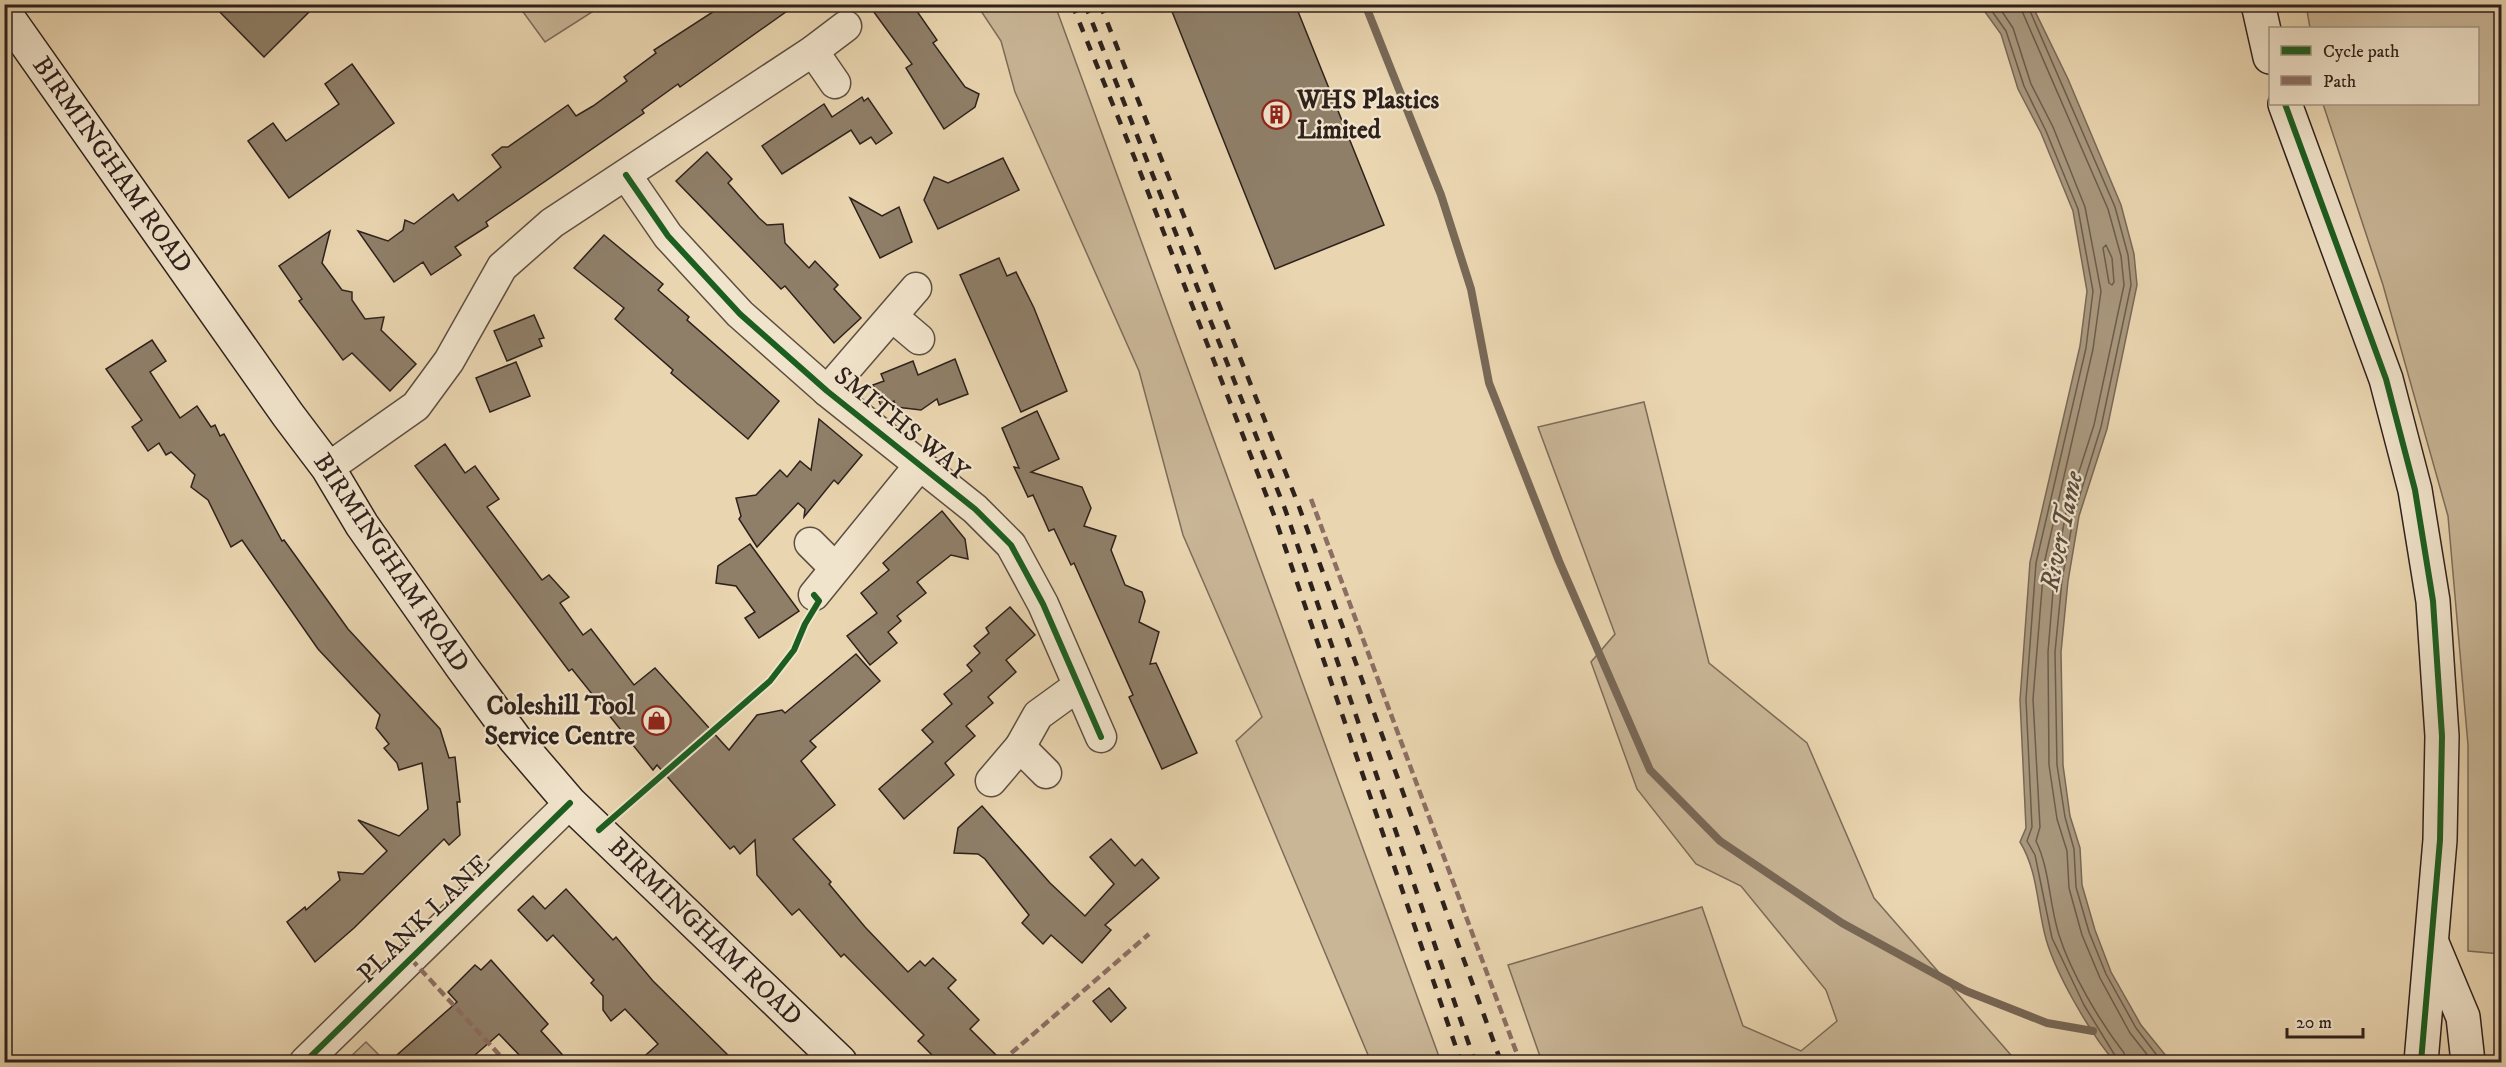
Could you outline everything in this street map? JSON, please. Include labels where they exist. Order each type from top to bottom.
[{"type":"main road","points":[[2258,4],[2269,49]]},
{"type":"main road","name":"BIRMINGHAM ROAD","points":[[4,12],[288,415],[328,468],[362,525],[515,739],[570,803],[840,1062]]},
{"type":"main road","points":[[2285,105],[2386,379],[2415,490],[2433,601],[2442,736],[2440,840],[2421,1062]]},
{"type":"main road","points":[[2431,941],[2463,1017],[2468,1062]]},
{"type":"street","points":[[328,468],[416,406],[449,362],[502,267],[552,223],[813,51],[846,26]]},
{"type":"street","points":[[813,51],[835,83]]},
{"type":"street","name":"SMITHS WAY","points":[[626,175],[668,236],[740,314],[827,391],[975,509],[1011,545],[1043,604],[1101,737]]},
{"type":"street","name":"SMITHS WAY","points":[[827,391],[916,288]]},
{"type":"street","points":[[893,316],[919,339]]},
{"type":"street","name":"SMITHS WAY","points":[[814,595],[919,466]]},
{"type":"street","points":[[810,543],[835,568]]},
{"type":"street","points":[[991,781],[1020,747],[1038,715],[1078,686]]},
{"type":"street","points":[[1020,747],[1046,773]]},
{"type":"street","name":"PLANK LANE","points":[[305,1062],[570,803]]},
{"type":"shaded area","points":[[518,5],[603,5],[545,42]]},
{"type":"shaded area","points":[[977,5],[1055,5],[1441,1062],[1371,1062],[1236,741],[1262,717],[1183,535],[1139,371],[1015,92],[1001,41]]},
{"type":"shaded area","points":[[2306,5],[2501,5],[2501,954],[2468,951],[2468,745],[2448,516],[2383,285],[2323,105],[2479,105],[2479,27],[2310,27]]},
{"type":"shaded area","points":[[1644,402],[1709,663],[1807,743],[1874,898],[2017,1062],[1542,1062],[1508,965],[1702,907],[1743,1026],[1801,1051],[1837,1021],[1826,990],[1741,886],[1696,864],[1637,789],[1591,662],[1615,634],[1538,427]]},
{"type":"shaded area","points":[[366,1042],[386,1062],[345,1062]]},
{"type":"water","name":"River Tame","points":[[1980,5],[2032,5],[2068,79],[2121,205],[2134,254],[2137,285],[2107,429],[2079,516],[2068,581],[2061,652],[2063,765],[2070,816],[2080,848],[2082,885],[2095,930],[2111,972],[2141,1025],[2171,1062],[2115,1062],[2096,1036],[2075,1004],[2051,953],[2043,927],[2034,877],[2020,842],[2026,828],[2020,700],[2030,562],[2080,346],[2087,291],[2073,211],[2041,133],[2018,89],[2001,34]]},
{"type":"building","points":[[212,4],[317,4],[264,57]]},
{"type":"building","points":[[725,4],[797,4],[680,87],[678,84],[642,110],[644,113],[486,222],[488,226],[455,247],[461,255],[431,275],[423,262],[394,282],[358,231],[388,241],[403,230],[405,220],[414,224],[453,194],[458,201],[501,167],[492,155],[502,147],[508,147],[568,105],[576,116],[593,106],[627,81],[624,77],[656,53],[654,50]]},
{"type":"building","points":[[868,4],[912,4],[937,40],[933,43],[965,87],[979,94],[975,107],[944,129],[906,68],[912,64]]},
{"type":"building","name":"WHS Plastics Limited","points":[[1169,4],[1295,4],[1384,225],[1275,269]]},
{"type":"building","points":[[352,64],[394,123],[289,198],[248,141],[273,123],[286,141],[339,104],[325,84]]},
{"type":"building","points":[[862,97],[864,101],[868,98],[892,133],[876,144],[871,137],[860,144],[851,130],[782,174],[762,146],[824,104],[832,117]]},
{"type":"building","points":[[707,152],[732,179],[728,183],[759,218],[767,225],[783,224],[785,243],[809,268],[815,261],[838,285],[834,289],[861,318],[834,343],[785,286],[781,289],[676,181]]},
{"type":"building","points":[[1003,158],[1019,190],[938,229],[924,200],[934,177],[948,183]]},
{"type":"building","points":[[850,198],[882,216],[899,207],[912,242],[880,258]]},
{"type":"building","points":[[330,231],[322,263],[342,290],[352,292],[352,300],[365,319],[384,317],[381,330],[416,364],[390,391],[352,353],[343,360],[299,301],[302,299],[279,266]]},
{"type":"building","points":[[604,235],[663,284],[658,290],[689,317],[687,320],[779,401],[748,439],[671,373],[673,370],[615,319],[624,308],[574,268]]},
{"type":"building","points":[[999,258],[1007,276],[1016,272],[1034,308],[1067,391],[1021,412],[960,275]]},
{"type":"building","points":[[534,315],[544,338],[539,339],[542,346],[507,361],[494,331]]},
{"type":"building","points":[[152,340],[166,361],[150,372],[180,418],[197,406],[211,427],[215,425],[220,436],[224,434],[282,541],[284,540],[348,629],[440,729],[449,758],[455,757],[460,802],[457,802],[460,835],[449,845],[444,839],[354,928],[315,962],[287,922],[305,907],[306,910],[340,880],[338,872],[363,874],[387,851],[358,820],[399,836],[428,809],[422,763],[399,770],[397,763],[384,748],[389,744],[376,728],[380,715],[318,649],[242,540],[231,547],[208,500],[191,487],[195,475],[171,452],[166,455],[159,443],[148,451],[132,427],[142,420],[106,369]]},
{"type":"building","points":[[955,359],[968,394],[939,405],[937,399],[921,410],[896,407],[894,401],[881,406],[873,385],[884,381],[881,374],[913,361],[918,375]]},
{"type":"building","points":[[516,362],[530,396],[490,412],[476,378]]},
{"type":"building","points":[[1037,411],[1059,459],[1031,472],[1082,487],[1091,508],[1084,526],[1116,536],[1111,550],[1125,585],[1142,592],[1145,601],[1139,622],[1159,632],[1150,664],[1156,663],[1197,753],[1162,769],[1129,697],[1133,695],[1074,563],[1071,565],[1054,529],[1049,531],[1033,495],[1028,497],[1014,467],[1019,468],[1002,428]]},
{"type":"building","points":[[819,419],[862,455],[838,484],[834,480],[804,517],[805,509],[798,503],[757,547],[739,519],[741,516],[736,498],[756,495],[780,470],[787,477],[800,461],[811,470]]},
{"type":"building","points":[[445,444],[465,473],[475,466],[499,499],[487,507],[542,580],[549,575],[569,597],[560,603],[583,635],[591,629],[634,685],[655,668],[729,750],[757,715],[782,710],[785,713],[856,654],[880,681],[810,741],[816,747],[801,761],[835,805],[793,839],[831,882],[829,884],[865,927],[908,972],[920,961],[925,966],[933,958],[956,980],[948,988],[979,1020],[970,1029],[1003,1062],[939,1062],[918,1041],[924,1035],[844,954],[841,957],[799,909],[792,915],[757,875],[755,840],[740,854],[734,846],[730,849],[657,765],[653,770],[572,669],[569,671],[415,466]]},
{"type":"building","points":[[942,511],[965,539],[968,559],[951,555],[917,582],[926,593],[897,616],[901,621],[888,632],[897,643],[870,665],[847,636],[877,613],[861,593],[889,570],[883,563]]},
{"type":"building","points":[[750,544],[799,611],[759,638],[745,618],[755,612],[736,586],[716,583],[718,566]]},
{"type":"building","points":[[1010,607],[1035,635],[1006,660],[1016,672],[988,697],[993,703],[966,726],[975,736],[945,763],[954,775],[904,819],[879,789],[933,742],[922,730],[952,704],[944,694],[972,671],[967,665],[980,653],[974,646],[989,633],[986,628]]},
{"type":"building","points":[[982,806],[1050,883],[1085,916],[1114,884],[1090,857],[1111,839],[1135,866],[1142,859],[1159,878],[1105,925],[1111,930],[1082,963],[1051,935],[1043,944],[1022,923],[1029,915],[985,859],[978,854],[954,853],[958,828]]},
{"type":"building","points":[[566,889],[613,940],[616,937],[653,981],[735,1062],[638,1062],[658,1044],[625,1009],[611,1021],[603,1010],[603,996],[591,983],[594,980],[553,935],[547,941],[518,910],[533,896],[545,909]]},
{"type":"building","points":[[491,960],[548,1024],[541,1031],[569,1062],[526,1062],[499,1034],[467,1062],[389,1062],[457,1002],[448,992],[475,965],[481,970]]},
{"type":"building","points":[[1109,988],[1126,1008],[1111,1022],[1093,1001]]},
{"type":"waterway","points":[[1365,4],[1441,195],[1471,289],[1489,383],[1559,561],[1650,770],[1720,841],[1842,923],[1966,991],[2047,1023],[2093,1031]]},
{"type":"railway","points":[[1072,4],[1274,515],[1461,1062]]},
{"type":"railway","points":[[1085,4],[1285,509],[1475,1062]]},
{"type":"railway","points":[[1100,4],[1298,504],[1501,1062]]},
{"type":"marked path","points":[[1311,499],[1520,1062]]},
{"type":"marked path","points":[[1001,1062],[1149,934]]},
{"type":"marked path","points":[[411,959],[506,1062]]},
{"type":"cycle path","points":[[2285,105],[2386,379],[2415,490],[2433,601],[2442,736],[2440,840],[2421,1062]]},
{"type":"cycle path","points":[[626,175],[668,236],[740,314],[827,391],[975,509],[1011,545],[1043,604],[1101,737]]},
{"type":"cycle path","points":[[599,830],[770,681],[794,650],[805,624],[819,601],[814,595]]},
{"type":"cycle path","points":[[305,1062],[570,803]]},
{"type":"place","name":"WHS Plastics Limited","points":[[1276,115]]},
{"type":"place","name":"Coleshill Tool Service Centre","points":[[656,721]]}]
